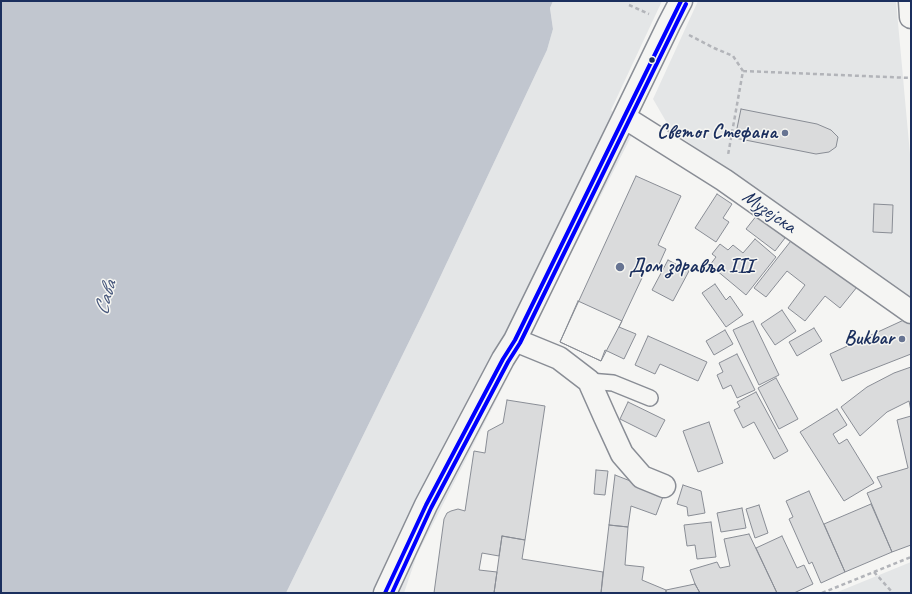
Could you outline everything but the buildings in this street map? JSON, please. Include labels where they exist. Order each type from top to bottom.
[{"type":"street","points":[[385,593],[426,505],[503,359],[515,340],[681,1]]},
{"type":"street","points":[[910,1],[911,17]]},
{"type":"street","name":"Музејска","points":[[624,117],[724,180],[911,312]]},
{"type":"street","points":[[515,340],[559,358],[589,380],[622,454],[642,477],[664,486]]},
{"type":"lane","points":[[589,380],[613,383],[650,398]]},
{"type":"path","points":[[629,5],[714,48],[734,56],[743,72],[724,180]]},
{"type":"path","points":[[743,72],[911,78]]},
{"type":"path","points":[[822,593],[911,557]]},
{"type":"path","points":[[874,572],[893,593]]},
{"type":"shaded area","points":[[553,1],[662,1],[611,110],[635,129],[417,555],[404,593],[286,593],[426,307],[547,50],[553,29],[550,8]]},
{"type":"shaded area","points":[[698,1],[896,1],[911,165],[911,298],[909,300],[671,130],[653,99]]},
{"type":"shaded area","points":[[911,562],[911,593],[835,593]]},
{"type":"water","name":"Сава","points":[[1,1],[553,1],[550,8],[553,29],[547,50],[426,307],[286,593],[1,593]]},
{"type":"transit line","points":[[385,593],[426,505],[503,359],[515,340],[681,1]]},
{"type":"transit line","points":[[392,593],[431,508],[508,362],[520,343],[686,4]]},
{"type":"place","name":"Светог Стефана","points":[[785,133]]},
{"type":"place","name":"Дом здравља III","points":[[620,267]]},
{"type":"place","name":"Bukbar","points":[[902,339]]}]
